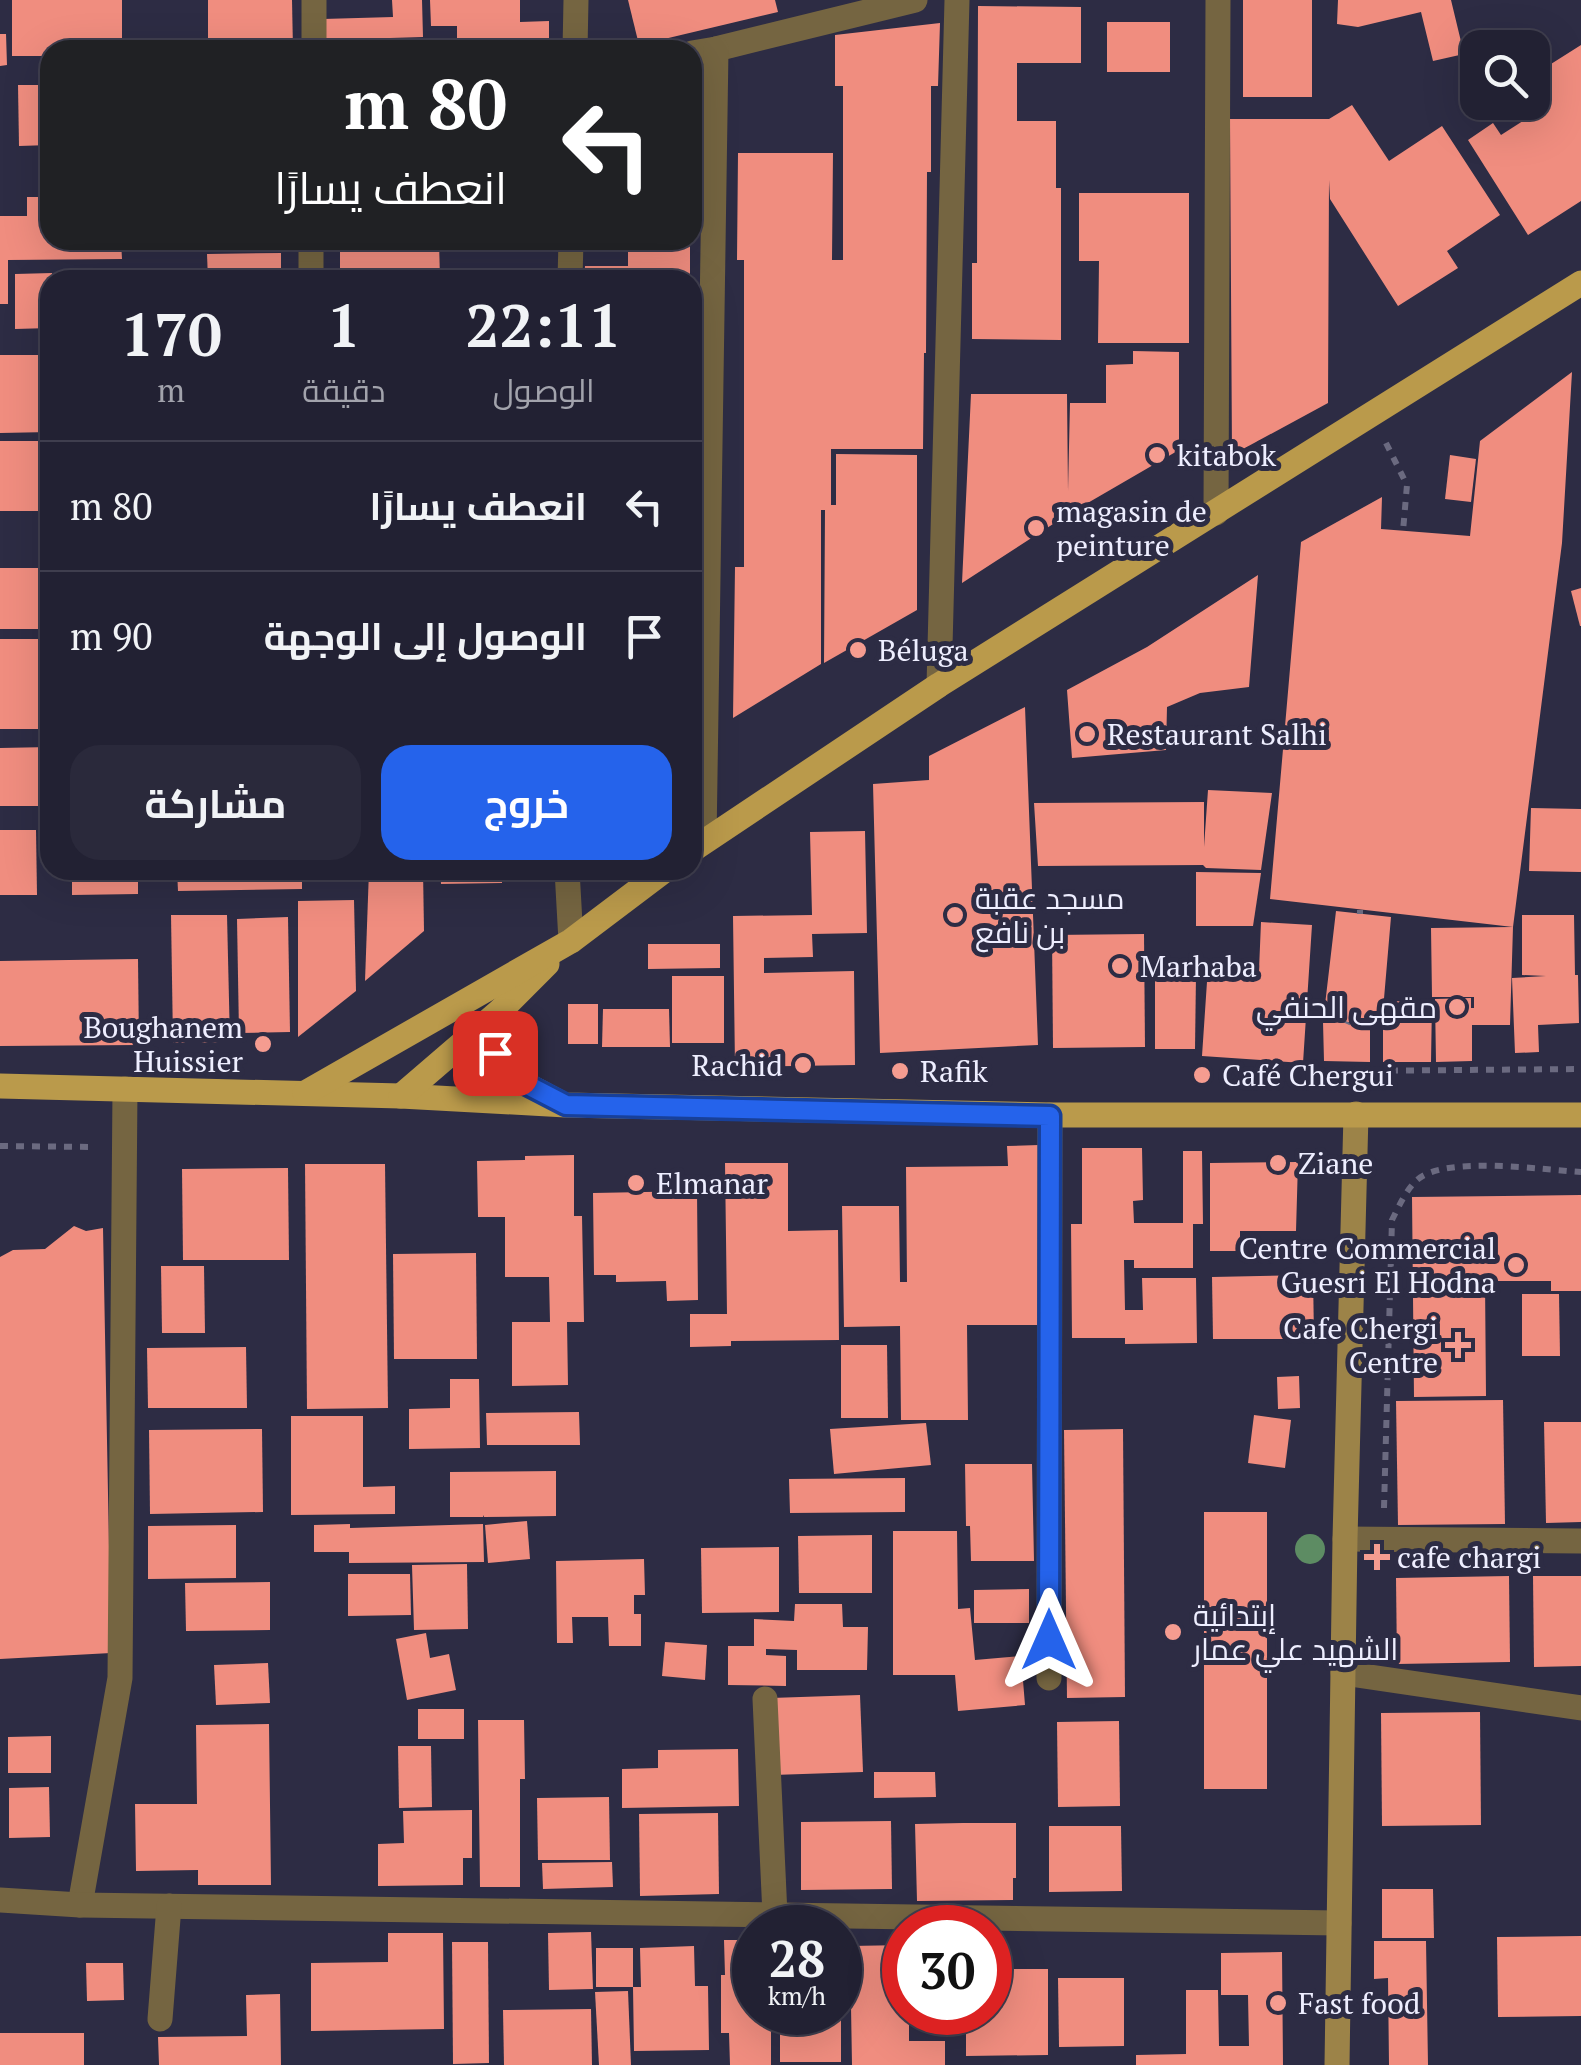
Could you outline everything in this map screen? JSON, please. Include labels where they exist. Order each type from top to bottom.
[{"type":"main road","points":[[702,843],[939,685],[1581,282]]},
{"type":"main road","points":[[305,1094],[571,941],[653,880]]},
{"type":"main road","points":[[401,1096],[501,1010],[571,941]]},
{"type":"main road","points":[[501,1010],[495,1025],[495,1053],[510,1076],[566,1105]]},
{"type":"main road","points":[[0,1086],[1050,1116],[1581,1115]]},
{"type":"main road","points":[[1337,2065],[1356,1114]]},
{"type":"street","points":[[314,0],[314,40]]},
{"type":"street","points":[[575,40],[576,0]]},
{"type":"street","points":[[702,316],[704,51],[915,0]]},
{"type":"street","points":[[939,685],[957,0]]},
{"type":"street","points":[[1216,513],[1218,0]]},
{"type":"street","points":[[568,880],[571,941]]},
{"type":"street","points":[[80,1904],[120,1678],[125,1089]]},
{"type":"street","points":[[1049,1678],[1050,1116]]},
{"type":"street","points":[[1345,1539],[1581,1541]]},
{"type":"street","points":[[1343,1673],[1581,1708]]},
{"type":"street","points":[[764,1700],[775,1905]]},
{"type":"street","points":[[0,1900],[732,1913]]},
{"type":"street","points":[[160,2019],[170,1906]]},
{"type":"street","points":[[862,1915],[1339,1923]]},
{"type":"path","points":[[1372,415],[1407,485],[1403,531]]},
{"type":"path","points":[[1342,1066],[1581,1070]]},
{"type":"path","points":[[0,1146],[125,1147]]},
{"type":"path","points":[[1383,1539],[1392,1220],[1405,1194],[1420,1177],[1447,1168],[1581,1172]]},
{"type":"building","points":[[12,0],[122,0],[122,40],[40,40],[40,56],[12,56]]},
{"type":"building","points":[[208,0],[292,0],[293,40],[208,40]]},
{"type":"building","points":[[392,0],[422,0],[423,37],[324,40],[323,19],[393,17]]},
{"type":"building","points":[[430,0],[520,0],[520,22],[549,21],[549,40],[457,40],[457,26],[431,26]]},
{"type":"building","points":[[628,0],[775,0],[778,12],[660,40],[638,40]]},
{"type":"building","points":[[1243,0],[1312,0],[1312,97],[1243,97]]},
{"type":"building","points":[[1338,0],[1451,0],[1460,55],[1433,61],[1421,12],[1358,27],[1337,24]]},
{"type":"building","points":[[978,6],[1081,7],[1081,63],[1017,63],[1017,121],[1056,121],[1056,188],[1061,188],[1061,340],[972,339],[972,263],[977,263]]},
{"type":"building","points":[[1107,22],[1170,22],[1170,72],[1107,72]]},
{"type":"building","points":[[940,23],[938,86],[931,86],[931,172],[927,172],[923,449],[831,449],[831,505],[836,505],[836,454],[917,455],[917,610],[824,663],[825,510],[821,510],[821,664],[733,718],[735,567],[744,567],[744,260],[737,260],[738,153],[833,153],[832,260],[843,260],[843,86],[835,86],[835,35]]},
{"type":"building","points":[[0,34],[6,34],[7,65],[0,66]]},
{"type":"building","points":[[1581,45],[1581,201],[1528,235],[1468,140],[1493,123],[1501,135],[1524,120],[1550,120],[1550,65]]},
{"type":"building","points":[[18,85],[40,85],[40,145],[19,146]]},
{"type":"building","points":[[1352,105],[1389,161],[1442,126],[1500,215],[1447,251],[1458,268],[1398,306],[1330,199],[1329,180],[1328,403],[1232,455],[1230,119],[1329,119]]},
{"type":"building","points":[[1079,193],[1189,193],[1189,343],[1098,343],[1099,261],[1079,261]]},
{"type":"building","points":[[27,197],[40,197],[40,250],[122,250],[122,259],[8,260],[8,304],[0,304],[0,216],[27,216]]},
{"type":"building","points":[[340,250],[439,250],[440,270],[340,270]]},
{"type":"building","points":[[628,250],[690,250],[690,270],[585,270],[585,266],[628,266]]},
{"type":"building","points":[[281,253],[281,270],[208,270],[207,254]]},
{"type":"building","points":[[40,273],[40,328],[15,329],[15,274]]},
{"type":"building","points":[[1133,351],[1179,352],[1179,450],[1067,515],[962,583],[971,394],[1067,394],[1068,491],[1070,403],[1106,403],[1106,365],[1133,364]]},
{"type":"building","points":[[0,355],[40,355],[40,432],[0,433]]},
{"type":"building","points":[[1572,372],[1562,543],[1513,927],[1270,899],[1301,542],[1382,497],[1381,529],[1470,536],[1480,441]]},
{"type":"building","points":[[0,441],[40,441],[40,511],[0,511]]},
{"type":"building","points":[[1450,455],[1476,459],[1471,502],[1445,499]]},
{"type":"building","points":[[0,568],[40,568],[40,629],[0,629]]},
{"type":"building","points":[[1258,575],[1249,687],[1200,693],[1167,707],[1166,750],[1072,758],[1067,690],[1147,647]]},
{"type":"building","points":[[1581,588],[1581,626],[1580,626],[1571,591]]},
{"type":"building","points":[[0,639],[40,639],[40,729],[0,729]]},
{"type":"building","name":"مسجد عقبة بن نافع","points":[[1025,707],[1038,1045],[880,1053],[873,784],[929,780],[929,756]]},
{"type":"building","points":[[40,747],[40,806],[0,806],[0,748]]},
{"type":"building","points":[[1208,790],[1272,793],[1261,870],[1203,865],[1038,866],[1034,803],[1204,802],[1204,847]]},
{"type":"building","points":[[1531,808],[1581,809],[1581,872],[1529,871]]},
{"type":"building","points":[[0,830],[36,830],[37,895],[0,895]]},
{"type":"building","points":[[865,831],[867,933],[812,934],[813,957],[764,958],[764,973],[854,971],[855,1065],[735,1067],[733,916],[812,915],[810,832]]},
{"type":"building","points":[[1196,872],[1261,873],[1253,926],[1196,926]]},
{"type":"building","points":[[72,880],[138,880],[138,894],[72,895]]},
{"type":"building","points":[[177,880],[302,880],[302,889],[178,891]]},
{"type":"building","points":[[369,880],[423,880],[424,931],[365,981]]},
{"type":"building","points":[[441,880],[502,880],[502,883],[441,884]]},
{"type":"building","points":[[354,900],[356,991],[298,1037],[298,901]]},
{"type":"building","points":[[1336,911],[1391,917],[1382,1022],[1329,1022],[1370,1024],[1370,1062],[1324,1061],[1323,1022]]},
{"type":"building","points":[[171,915],[227,915],[230,1042],[173,1043]]},
{"type":"building","points":[[1522,915],[1574,915],[1579,1023],[1538,1025],[1539,1052],[1515,1053],[1512,978],[1546,976],[1522,975]]},
{"type":"building","points":[[288,917],[290,1032],[239,1033],[237,919]]},
{"type":"building","points":[[1261,922],[1312,925],[1303,1063],[1202,1056],[1208,967],[1259,970]]},
{"type":"building","points":[[1513,927],[1510,1025],[1472,1025],[1472,1061],[1436,1062],[1435,999],[1471,998],[1474,1008],[1474,997],[1432,997],[1431,928]]},
{"type":"building","points":[[1144,934],[1145,1047],[1053,1048],[1052,935]]},
{"type":"building","points":[[648,944],[720,944],[720,968],[648,969]]},
{"type":"building","points":[[138,959],[139,1045],[0,1046],[0,961]]},
{"type":"building","points":[[1155,975],[1196,975],[1195,1049],[1155,1049]]},
{"type":"building","points":[[672,976],[724,976],[724,1043],[672,1043]]},
{"type":"building","points":[[1388,1001],[1432,1002],[1431,1062],[1383,1062]]},
{"type":"building","points":[[568,1004],[598,1004],[598,1044],[568,1044]]},
{"type":"building","points":[[603,1009],[669,1009],[670,1047],[602,1047]]},
{"type":"building","points":[[1039,1145],[1041,1325],[967,1325],[968,1420],[901,1420],[900,1326],[844,1327],[842,1206],[899,1206],[900,1282],[907,1282],[906,1167],[1008,1166],[1007,1146]]},
{"type":"building","points":[[1082,1148],[1142,1148],[1143,1200],[1133,1201],[1134,1223],[1183,1223],[1183,1151],[1202,1151],[1203,1224],[1193,1224],[1193,1268],[1134,1268],[1134,1260],[1124,1260],[1125,1310],[1143,1310],[1142,1278],[1196,1278],[1197,1343],[1125,1344],[1125,1338],[1072,1338],[1071,1224],[1082,1224]]},
{"type":"building","points":[[574,1155],[574,1216],[582,1216],[584,1322],[567,1322],[568,1385],[512,1386],[512,1322],[550,1322],[549,1277],[505,1277],[505,1217],[478,1217],[477,1161]]},
{"type":"building","points":[[1298,1162],[1296,1231],[1240,1231],[1240,1251],[1210,1251],[1210,1163]]},
{"type":"building","points":[[725,1163],[788,1163],[788,1231],[838,1230],[839,1340],[731,1341],[731,1346],[690,1347],[690,1314],[727,1314]]},
{"type":"building","points":[[305,1164],[385,1164],[388,1408],[307,1409]]},
{"type":"building","points":[[288,1168],[289,1260],[183,1260],[182,1169]]},
{"type":"building","points":[[697,1191],[698,1300],[667,1301],[666,1281],[616,1282],[616,1275],[594,1275],[593,1193]]},
{"type":"building","points":[[1581,1195],[1581,1291],[1551,1291],[1551,1281],[1485,1281],[1486,1396],[1414,1397],[1412,1197]]},
{"type":"building","points":[[74,1226],[86,1231],[103,1228],[111,1653],[0,1659],[0,1257],[13,1250],[45,1249]]},
{"type":"building","points":[[476,1253],[477,1359],[394,1359],[393,1254]]},
{"type":"building","points":[[161,1266],[204,1266],[205,1333],[162,1333]]},
{"type":"building","points":[[1313,1275],[1314,1339],[1213,1339],[1212,1277]]},
{"type":"building","points":[[1522,1294],[1559,1294],[1560,1356],[1522,1356]]},
{"type":"building","points":[[841,1345],[887,1345],[888,1418],[841,1418]]},
{"type":"building","points":[[246,1347],[247,1408],[148,1408],[147,1348]]},
{"type":"building","points":[[1299,1376],[1300,1408],[1278,1409],[1277,1377]]},
{"type":"building","points":[[450,1379],[479,1379],[480,1448],[409,1449],[409,1409],[450,1408]]},
{"type":"building","points":[[1503,1400],[1505,1524],[1398,1525],[1396,1401]]},
{"type":"building","points":[[579,1412],[580,1445],[487,1445],[486,1413]]},
{"type":"building","points":[[1254,1415],[1291,1420],[1285,1468],[1248,1463]]},
{"type":"building","points":[[291,1416],[363,1416],[363,1487],[395,1486],[395,1514],[291,1515]]},
{"type":"building","points":[[1544,1422],[1581,1422],[1581,1522],[1546,1523]]},
{"type":"building","points":[[926,1423],[931,1465],[834,1474],[830,1429]]},
{"type":"building","points":[[262,1429],[263,1512],[150,1514],[149,1430]]},
{"type":"building","points":[[1123,1429],[1125,1697],[1067,1698],[1064,1430]]},
{"type":"building","points":[[965,1464],[1032,1464],[1034,1561],[971,1561]]},
{"type":"building","points":[[556,1471],[556,1516],[450,1517],[450,1472]]},
{"type":"building","points":[[905,1478],[905,1512],[790,1513],[789,1479]]},
{"type":"building","points":[[1204,1512],[1267,1512],[1267,1789],[1204,1789]]},
{"type":"building","points":[[527,1521],[530,1559],[488,1563],[485,1525]]},
{"type":"building","points":[[350,1524],[350,1528],[483,1524],[484,1562],[349,1563],[349,1552],[314,1552],[314,1525]]},
{"type":"building","points":[[236,1525],[236,1578],[148,1579],[148,1526]]},
{"type":"building","points":[[893,1531],[957,1531],[958,1609],[970,1608],[975,1660],[1021,1656],[1025,1705],[958,1711],[955,1675],[893,1675]]},
{"type":"building","points":[[872,1535],[872,1593],[799,1593],[798,1536]]},
{"type":"building","points":[[779,1547],[779,1612],[702,1613],[701,1548]]},
{"type":"building","points":[[644,1559],[645,1595],[634,1595],[634,1614],[641,1614],[641,1646],[609,1646],[608,1617],[572,1617],[573,1643],[557,1643],[556,1561]]},
{"type":"building","points":[[467,1564],[468,1629],[414,1630],[412,1565]]},
{"type":"building","points":[[348,1574],[410,1574],[411,1615],[348,1616]]},
{"type":"building","points":[[1509,1576],[1510,1662],[1397,1664],[1396,1578]]},
{"type":"building","points":[[1533,1576],[1581,1576],[1581,1666],[1534,1667]]},
{"type":"building","points":[[270,1582],[270,1630],[186,1631],[185,1583]]},
{"type":"building","points":[[1029,1589],[1029,1623],[974,1623],[974,1590]]},
{"type":"building","points":[[795,1604],[842,1604],[843,1627],[868,1627],[867,1670],[797,1670],[797,1650],[766,1649],[766,1655],[786,1656],[786,1686],[728,1685],[728,1646],[754,1646],[754,1619],[794,1621]]},
{"type":"building","points":[[426,1633],[430,1658],[449,1654],[456,1690],[407,1700],[396,1639]]},
{"type":"building","points":[[665,1642],[707,1645],[705,1680],[662,1676]]},
{"type":"building","points":[[268,1663],[270,1703],[216,1705],[214,1665]]},
{"type":"building","points":[[860,1695],[863,1772],[773,1775],[771,1698]]},
{"type":"building","points":[[418,1709],[464,1709],[464,1739],[418,1739]]},
{"type":"building","points":[[1480,1712],[1481,1825],[1382,1826],[1381,1713]]},
{"type":"building","points":[[478,1720],[524,1720],[520,1887],[480,1887]]},
{"type":"building","points":[[1119,1721],[1120,1806],[1058,1807],[1057,1722]]},
{"type":"building","points":[[269,1724],[271,1885],[198,1885],[198,1870],[136,1871],[135,1804],[197,1804],[196,1725]]},
{"type":"building","points":[[51,1736],[51,1773],[8,1773],[8,1737]]},
{"type":"building","points":[[398,1746],[431,1746],[432,1807],[399,1808]]},
{"type":"building","points":[[738,1749],[739,1806],[622,1808],[622,1769],[658,1768],[658,1750]]},
{"type":"building","points":[[874,1772],[935,1772],[936,1797],[874,1798]]},
{"type":"building","points":[[49,1787],[50,1837],[9,1838],[9,1788]]},
{"type":"building","points":[[609,1797],[610,1860],[538,1860],[537,1798]]},
{"type":"building","points":[[472,1810],[472,1858],[463,1858],[463,1885],[378,1886],[378,1844],[404,1843],[403,1811]]},
{"type":"building","points":[[718,1813],[719,1894],[640,1896],[639,1814]]},
{"type":"building","points":[[891,1821],[892,1889],[801,1890],[801,1822]]},
{"type":"building","points":[[1016,1823],[1013,1900],[917,1901],[915,1824]]},
{"type":"building","points":[[1049,1826],[1121,1826],[1122,1891],[1049,1892]]},
{"type":"building","points":[[612,1862],[613,1887],[543,1889],[542,1863]]},
{"type":"building","points":[[1382,1889],[1433,1889],[1434,1938],[1382,1938]]},
{"type":"building","points":[[591,1932],[593,1989],[549,1990],[548,1933]]},
{"type":"building","points":[[388,1933],[443,1933],[444,2029],[311,2031],[311,1963],[388,1962]]},
{"type":"building","points":[[1581,1936],[1581,2016],[1498,2017],[1497,1937]]},
{"type":"building","points":[[724,1940],[732,1940],[732,2035],[771,2035],[771,2065],[730,2065],[729,2033],[721,2033],[721,1975],[725,1975]]},
{"type":"building","points":[[1374,1941],[1426,1941],[1428,2065],[1389,2065],[1388,1978],[1374,1979]]},
{"type":"building","points":[[452,1942],[488,1942],[489,2063],[453,2064]]},
{"type":"building","points":[[882,1945],[882,2035],[909,2035],[909,2041],[945,2041],[945,2065],[852,2065],[851,2035],[862,2035],[862,1946]]},
{"type":"building","points":[[694,1946],[695,1986],[708,1986],[709,2050],[634,2051],[633,1987],[641,1987],[640,1948]]},
{"type":"building","points":[[596,1948],[633,1948],[633,1987],[596,1987]]},
{"type":"building","points":[[1282,1952],[1283,2065],[1136,2065],[1136,2055],[1186,2054],[1186,1990],[1218,1990],[1219,2046],[1249,2046],[1248,1995],[1221,1995],[1221,1953]]},
{"type":"building","points":[[86,1963],[123,1963],[124,2000],[87,2001]]},
{"type":"building","points":[[1012,1969],[1048,1969],[1048,2055],[966,2056],[966,2035],[1012,2035]]},
{"type":"building","points":[[1058,1978],[1124,1978],[1124,2046],[1059,2047]]},
{"type":"building","points":[[628,1991],[631,2065],[599,2065],[595,1992]]},
{"type":"building","points":[[280,1994],[281,2065],[159,2065],[158,2037],[247,2036],[246,1995]]},
{"type":"building","points":[[591,2009],[592,2065],[504,2065],[503,2010]]},
{"type":"building","points":[[0,2033],[84,2033],[84,2065],[0,2065]]},
{"type":"building","points":[[780,2035],[841,2035],[841,2062],[780,2062]]},
{"type":"place","name":"kitabok","points":[[1157,455]]},
{"type":"place","name":"magasin de peinture","points":[[1036,528]]},
{"type":"place","name":"Béluga","points":[[858,650]]},
{"type":"place","name":"Restaurant Salhi","points":[[1087,734]]},
{"type":"place","name":"مسجد عقبة بن نافع","points":[[955,915]]},
{"type":"place","name":"Marhaba","points":[[1120,966]]},
{"type":"place","name":"مقهى الحنفي","points":[[1457,1007]]},
{"type":"place","name":"Boughanem Huissier","points":[[263,1044]]},
{"type":"place","name":"Rachid","points":[[803,1065]]},
{"type":"place","name":"Rafik","points":[[900,1071]]},
{"type":"place","name":"Café Chergui","points":[[1202,1075]]},
{"type":"place","name":"Ziane","points":[[1278,1163]]},
{"type":"place","name":"Elmanar","points":[[636,1183]]},
{"type":"place","name":"Centre Commercial Guesri El Hodna","points":[[1516,1265]]},
{"type":"place","name":"Cafe Chergi Centre","points":[[1458,1345]]},
{"type":"place","name":"cafe chargi","points":[[1377,1557]]},
{"type":"place","name":"إبتدائية الشهيد علي عمار","points":[[1173,1632]]},
{"type":"place","name":"Fast food","points":[[1278,2003]]},
{"type":"route","points":[[495,1053],[510,1076],[566,1105],[1050,1116],[1049,1640]]}]
